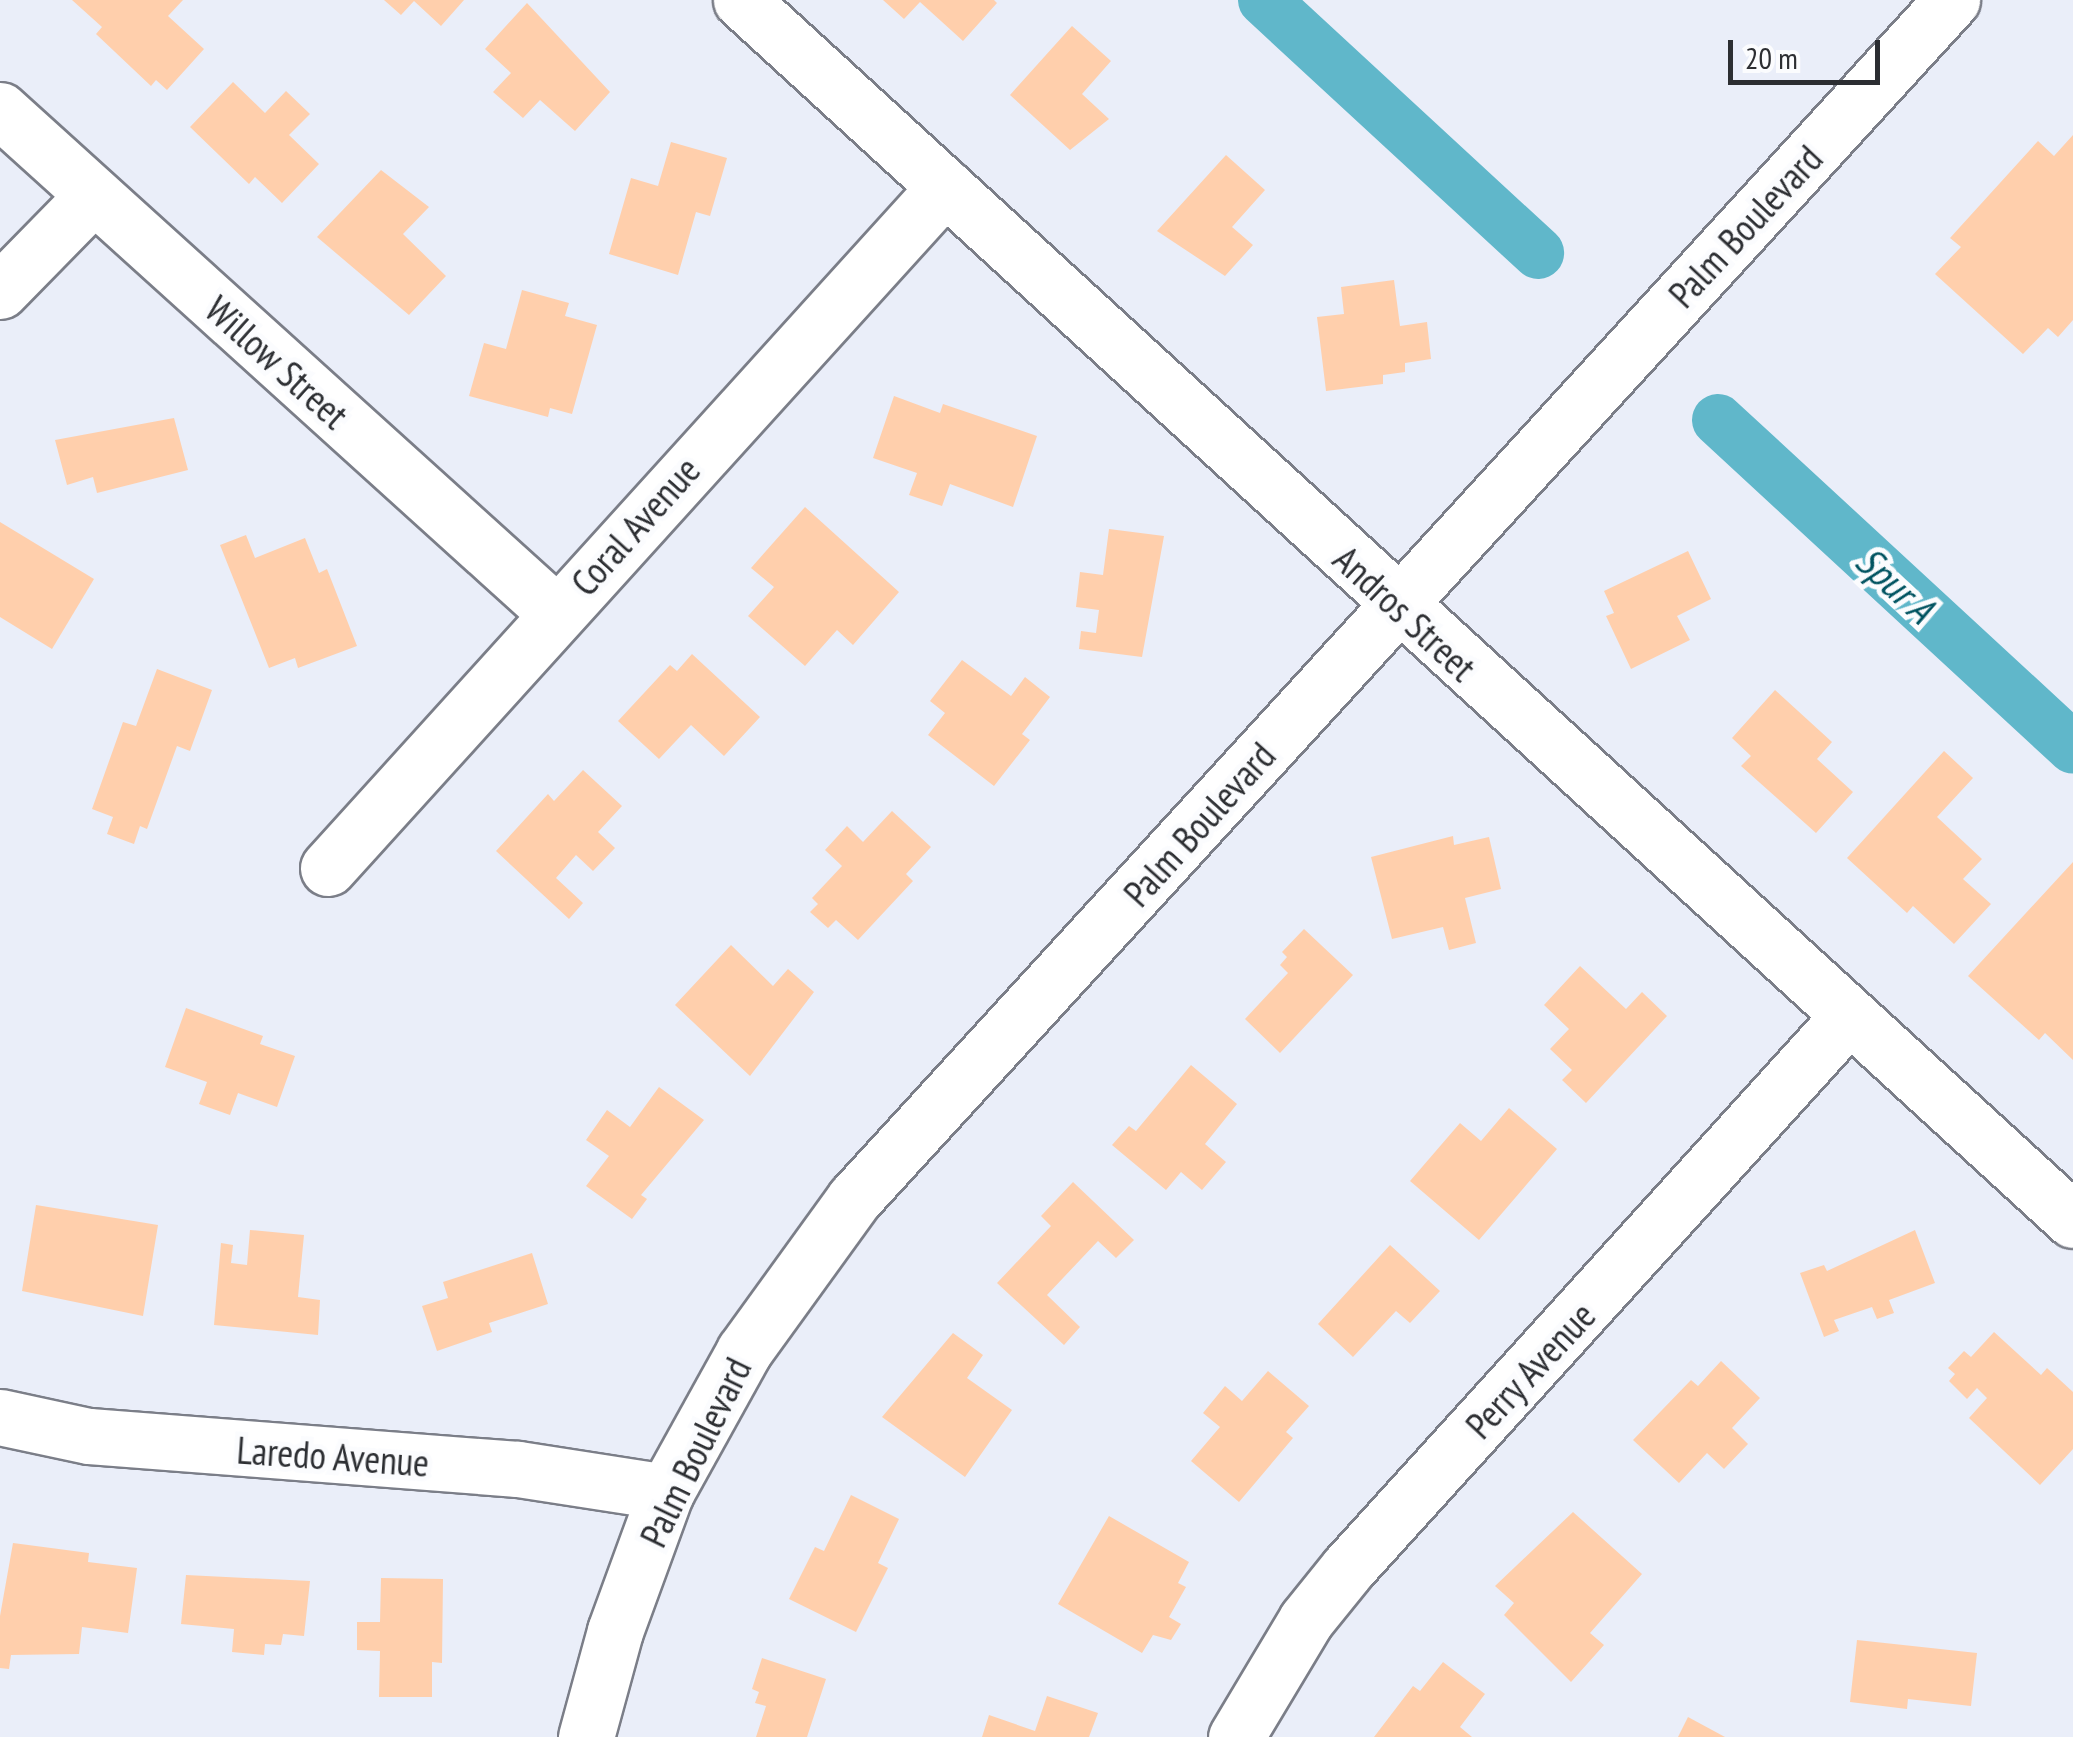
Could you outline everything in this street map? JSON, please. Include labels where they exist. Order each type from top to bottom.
[{"type":"street","name":"Andros Street","points":[[741,0],[1846,1018],[2073,1220]]},
{"type":"street","name":"Palm Boulevard","points":[[586,1737],[615,1631],[666,1492],[744,1351],[854,1199],[1952,0]]},
{"type":"street","name":"Willow Street","points":[[0,110],[556,613]]},
{"type":"street","name":"Coral Avenue","points":[[328,868],[946,187]]},
{"type":"street","points":[[0,291],[94,195]]},
{"type":"street","name":"Perry Avenue","points":[[1236,1737],[1306,1620],[1348,1568],[1846,1018]]},
{"type":"street","name":"Laredo Avenue","points":[[0,1418],[142,1442],[518,1468],[666,1492]]},
{"type":"building","points":[[72,0],[183,0],[168,16],[204,49],[167,90],[156,80],[151,86],[96,34],[102,27]]},
{"type":"building","points":[[384,0],[464,0],[441,26],[414,1],[401,15]]},
{"type":"building","points":[[883,0],[997,3],[963,41],[920,2],[904,19]]},
{"type":"building","points":[[527,3],[610,92],[575,131],[540,100],[523,118],[493,92],[511,73],[485,49]]},
{"type":"building","points":[[1072,26],[1111,61],[1082,94],[1109,119],[1070,150],[1010,95]]},
{"type":"building","points":[[233,82],[265,113],[286,91],[310,114],[289,135],[319,164],[282,203],[255,177],[249,184],[190,127]]},
{"type":"building","points":[[2073,135],[2073,320],[2058,337],[2048,328],[2023,354],[1935,274],[1961,247],[1950,238],[2038,141],[2054,156]]},
{"type":"building","points":[[671,142],[727,158],[710,216],[696,212],[678,275],[609,254],[631,178],[658,186]]},
{"type":"building","points":[[1226,155],[1265,190],[1232,227],[1253,245],[1225,276],[1157,231]]},
{"type":"building","points":[[381,170],[429,207],[403,234],[446,276],[409,315],[317,237]]},
{"type":"building","points":[[1394,280],[1400,326],[1427,322],[1431,359],[1405,363],[1405,372],[1383,375],[1383,384],[1326,391],[1317,317],[1344,314],[1341,287]]},
{"type":"building","points":[[522,290],[569,303],[565,316],[597,325],[572,414],[550,408],[548,417],[469,396],[484,343],[506,349]]},
{"type":"building","points":[[894,396],[940,413],[943,404],[1037,436],[1013,507],[950,484],[942,506],[909,495],[917,473],[873,458]]},
{"type":"building","points":[[174,418],[188,470],[97,493],[93,477],[67,485],[55,440]]},
{"type":"building","points":[[805,507],[899,592],[853,645],[837,630],[805,666],[748,616],[774,587],[751,568]]},
{"type":"building","points":[[0,522],[94,579],[52,649],[0,617]]},
{"type":"building","points":[[1109,529],[1164,536],[1142,657],[1079,649],[1081,631],[1096,633],[1099,610],[1076,607],[1080,572],[1103,575]]},
{"type":"building","points":[[246,535],[255,558],[305,538],[319,573],[327,569],[357,646],[298,668],[295,658],[269,668],[220,545]]},
{"type":"building","points":[[1688,551],[1711,599],[1677,616],[1690,640],[1631,669],[1606,616],[1614,613],[1604,591]]},
{"type":"building","points":[[692,654],[760,717],[724,756],[691,725],[659,759],[618,721],[670,665],[677,671]]},
{"type":"building","points":[[962,660],[1011,696],[1025,677],[1050,697],[1022,734],[1030,740],[994,786],[928,735],[945,713],[930,701]]},
{"type":"building","points":[[157,669],[212,690],[190,751],[177,746],[147,829],[140,826],[134,844],[107,834],[113,817],[92,809],[123,722],[136,726]]},
{"type":"building","points":[[1775,690],[1832,742],[1817,759],[1853,792],[1816,833],[1741,766],[1751,756],[1732,738]]},
{"type":"building","points":[[1944,751],[1973,778],[1937,817],[1982,859],[1963,879],[1991,904],[1954,944],[1913,906],[1907,913],[1847,858]]},
{"type":"building","points":[[583,770],[622,806],[598,832],[615,848],[593,871],[576,855],[556,878],[583,903],[569,919],[496,851],[548,794],[554,801]]},
{"type":"building","points":[[892,811],[931,847],[906,874],[913,881],[858,940],[836,920],[828,928],[810,912],[818,904],[812,898],[842,866],[825,850],[847,826],[863,842]]},
{"type":"building","points":[[1453,836],[1454,845],[1489,837],[1501,889],[1465,898],[1476,943],[1449,950],[1443,927],[1392,939],[1371,857]]},
{"type":"building","points":[[2073,862],[2073,1060],[2045,1033],[2039,1040],[1968,976]]},
{"type":"building","points":[[1304,929],[1353,975],[1280,1053],[1245,1019],[1288,973],[1280,965],[1287,957],[1282,952]]},
{"type":"building","points":[[731,945],[773,986],[788,969],[814,992],[750,1076],[675,1005]]},
{"type":"building","points":[[1580,966],[1626,1009],[1642,992],[1667,1016],[1586,1103],[1562,1080],[1572,1070],[1550,1049],[1569,1029],[1544,1005]]},
{"type":"building","points":[[186,1008],[263,1036],[260,1044],[295,1056],[277,1107],[238,1093],[230,1115],[199,1104],[207,1082],[165,1067]]},
{"type":"building","points":[[1191,1065],[1237,1104],[1205,1144],[1226,1162],[1202,1190],[1181,1172],[1166,1190],[1112,1145],[1129,1126],[1136,1131]]},
{"type":"building","points":[[659,1087],[704,1120],[641,1195],[647,1199],[632,1219],[586,1186],[609,1156],[586,1140],[607,1110],[630,1127]]},
{"type":"building","points":[[1509,1108],[1557,1149],[1479,1240],[1410,1181],[1460,1123],[1481,1141]]},
{"type":"building","points":[[1073,1182],[1134,1240],[1116,1258],[1098,1241],[1047,1295],[1080,1327],[1064,1345],[997,1283],[1051,1226],[1041,1216]]},
{"type":"building","points":[[36,1205],[158,1225],[143,1316],[22,1291]]},
{"type":"building","points":[[250,1230],[304,1235],[298,1297],[320,1300],[318,1335],[214,1325],[221,1243],[233,1245],[231,1263],[247,1265]]},
{"type":"building","points":[[1915,1230],[1935,1283],[1889,1300],[1894,1313],[1877,1319],[1872,1307],[1834,1320],[1839,1331],[1824,1337],[1800,1273],[1824,1265],[1827,1271]]},
{"type":"building","points":[[1390,1245],[1440,1291],[1410,1323],[1396,1311],[1353,1357],[1318,1324]]},
{"type":"building","points":[[532,1253],[548,1304],[489,1323],[492,1332],[437,1351],[422,1306],[448,1298],[443,1282]]},
{"type":"building","points":[[1994,1332],[2041,1375],[2047,1368],[2073,1392],[2073,1449],[2040,1485],[1969,1418],[1987,1398],[1977,1388],[1967,1399],[1949,1381],[1955,1374],[1948,1368],[1964,1351],[1971,1357]]},
{"type":"building","points":[[953,1333],[983,1355],[967,1378],[1012,1410],[965,1477],[882,1417]]},
{"type":"building","points":[[1721,1361],[1760,1398],[1732,1428],[1748,1444],[1724,1469],[1707,1453],[1679,1483],[1633,1440],[1691,1380],[1698,1386]]},
{"type":"building","points":[[1268,1371],[1309,1406],[1286,1432],[1293,1438],[1239,1502],[1191,1461],[1220,1427],[1203,1413],[1225,1386],[1242,1401]]},
{"type":"building","points":[[851,1495],[899,1519],[878,1563],[888,1568],[856,1632],[789,1599],[815,1547],[824,1551]]},
{"type":"building","points":[[1573,1512],[1642,1574],[1590,1633],[1604,1645],[1571,1682],[1504,1615],[1514,1603],[1495,1586]]},
{"type":"building","points":[[1109,1516],[1189,1562],[1178,1583],[1186,1587],[1169,1617],[1181,1624],[1171,1640],[1153,1635],[1142,1653],[1058,1604]]},
{"type":"building","points":[[13,1543],[89,1553],[88,1562],[137,1568],[128,1633],[82,1627],[79,1654],[11,1655],[9,1669],[0,1668],[0,1616]]},
{"type":"building","points":[[186,1575],[310,1581],[304,1636],[283,1634],[281,1645],[265,1644],[264,1655],[232,1652],[234,1629],[181,1624]]},
{"type":"building","points":[[381,1578],[443,1579],[442,1663],[432,1662],[432,1697],[379,1697],[380,1651],[357,1650],[357,1622],[380,1622]]},
{"type":"building","points":[[1857,1640],[1977,1653],[1971,1706],[1908,1699],[1907,1709],[1850,1702]]},
{"type":"building","points":[[762,1658],[826,1679],[807,1737],[756,1737],[766,1706],[755,1703],[759,1692],[752,1689]]},
{"type":"building","points":[[1443,1662],[1485,1694],[1460,1727],[1472,1737],[1374,1737],[1413,1686],[1420,1691]]},
{"type":"building","points":[[1047,1696],[1098,1713],[1089,1737],[982,1737],[989,1715],[1035,1731]]},
{"type":"building","points":[[1688,1717],[1725,1737],[1678,1737]]},
{"type":"waterway","name":"Spur A","points":[[1264,0],[1538,253]]},
{"type":"waterway","name":"Spur A","points":[[1718,420],[2073,748]]}]
